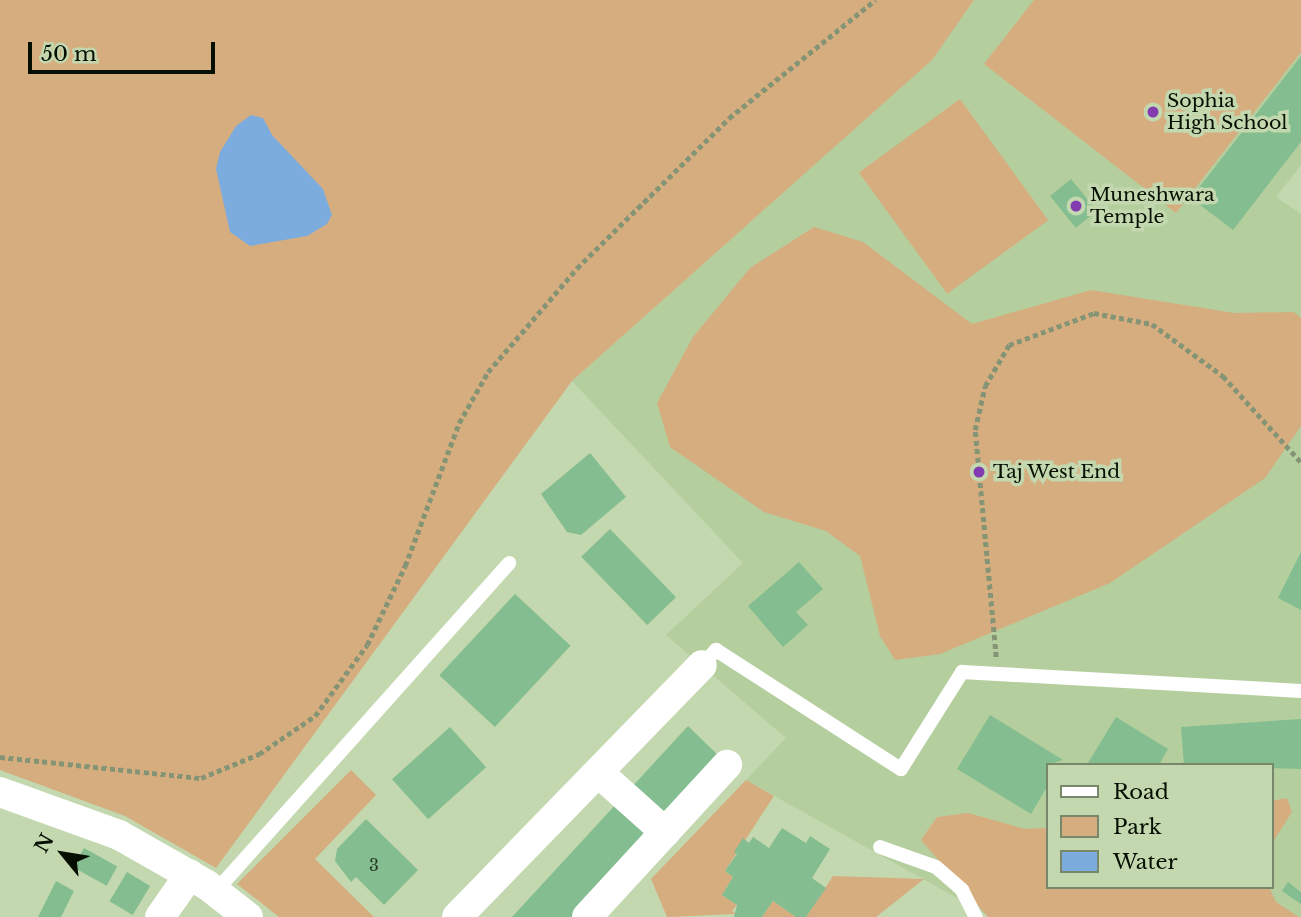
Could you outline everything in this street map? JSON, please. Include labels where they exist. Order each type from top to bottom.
[{"type":"street","points":[[606,779],[702,665]]},
{"type":"street","points":[[460,916],[606,779],[670,724]]},
{"type":"street","points":[[587,917],[727,765]]},
{"type":"street","points":[[606,779],[665,832]]},
{"type":"street","points":[[0,793],[119,835],[190,874],[248,917]]},
{"type":"street","points":[[160,917],[190,874]]},
{"type":"lane","points":[[216,891],[509,563]]},
{"type":"lane","points":[[702,665],[716,650],[901,769],[962,672],[1301,691]]},
{"type":"lane","points":[[880,847],[936,867],[961,890],[976,917]]},
{"type":"path","points":[[0,757],[201,778],[259,754],[314,716],[367,645],[405,566],[459,423],[488,372],[577,268],[729,118],[875,0]]},
{"type":"path","points":[[998,674],[975,430],[985,386],[1009,345],[1094,313],[1152,324],[1223,376],[1301,463]]},
{"type":"shaded area","name":"Taj West End","points":[[974,0],[1301,0],[1301,165],[1276,197],[1301,214],[1301,917],[991,917],[746,780],[786,738],[666,635],[743,563],[572,381],[931,60]]},
{"type":"green space","points":[[0,0],[974,0],[932,60],[572,381],[216,868],[125,816],[0,770]]},
{"type":"green space","name":"Sophia High School","points":[[1034,0],[1301,0],[1301,52],[1176,213],[984,64]]},
{"type":"green space","points":[[960,99],[1048,220],[947,294],[859,172]]},
{"type":"green space","points":[[814,227],[863,242],[972,324],[1091,290],[1234,313],[1294,312],[1301,318],[1301,426],[1265,478],[1110,583],[940,654],[895,660],[880,636],[860,556],[826,531],[764,512],[670,447],[657,403],[693,337],[750,268]]},
{"type":"green space","points":[[351,770],[376,795],[315,859],[374,917],[279,917],[237,884]]},
{"type":"green space","points":[[746,780],[774,796],[725,871],[733,877],[722,895],[737,905],[732,911],[736,914],[667,917],[651,879]]},
{"type":"green space","points":[[1287,798],[1292,812],[1273,842],[1273,801]]},
{"type":"green space","points":[[968,813],[1025,829],[1046,828],[1046,889],[1270,889],[1276,902],[1299,917],[988,917],[921,840],[937,817]]},
{"type":"green space","points":[[833,876],[924,879],[876,917],[806,917]]},
{"type":"green space","points":[[773,901],[796,917],[762,917]]},
{"type":"water","points":[[251,115],[263,118],[272,135],[323,189],[332,215],[327,224],[307,236],[250,246],[230,232],[216,169],[220,152],[236,126]]},
{"type":"building","points":[[1301,56],[1301,142],[1233,230],[1191,198]]},
{"type":"building","points":[[1071,179],[1097,211],[1076,228],[1050,196]]},
{"type":"building","points":[[590,453],[626,497],[581,535],[567,532],[541,494]]},
{"type":"building","points":[[610,529],[676,597],[647,625],[581,557]]},
{"type":"building","points":[[1301,552],[1301,610],[1278,598]]},
{"type":"building","points":[[799,562],[823,589],[796,612],[808,625],[783,647],[748,606]]},
{"type":"building","points":[[515,594],[571,646],[495,727],[439,675]]},
{"type":"building","points":[[990,715],[1063,760],[1046,763],[1046,789],[1031,814],[957,769]]},
{"type":"building","points":[[1116,717],[1168,749],[1160,763],[1088,763]]},
{"type":"building","points":[[1301,719],[1301,769],[1273,768],[1273,763],[1184,763],[1181,727]]},
{"type":"building","points":[[688,726],[723,760],[578,917],[512,917]]},
{"type":"building","points":[[450,727],[486,767],[428,819],[392,779]]},
{"type":"building","points":[[366,819],[418,870],[384,905],[356,877],[351,882],[335,861],[337,849]]},
{"type":"building","points":[[782,828],[806,843],[810,836],[830,849],[812,878],[826,888],[806,917],[796,917],[773,901],[762,917],[734,917],[737,905],[722,895],[733,877],[725,871],[737,854],[734,852],[743,838],[749,843],[753,837],[769,848]]},
{"type":"building","points":[[84,848],[117,866],[107,886],[73,867]]},
{"type":"building","points":[[127,872],[150,886],[133,915],[109,901]]},
{"type":"building","points":[[56,881],[74,891],[61,917],[38,917]]},
{"type":"building","points":[[1288,882],[1301,892],[1301,904],[1282,891]]},
{"type":"place","name":"Sophia High School","points":[[1153,112]]},
{"type":"place","name":"Muneshwara Temple","points":[[1076,206]]},
{"type":"place","name":"Taj West End","points":[[979,472]]}]
